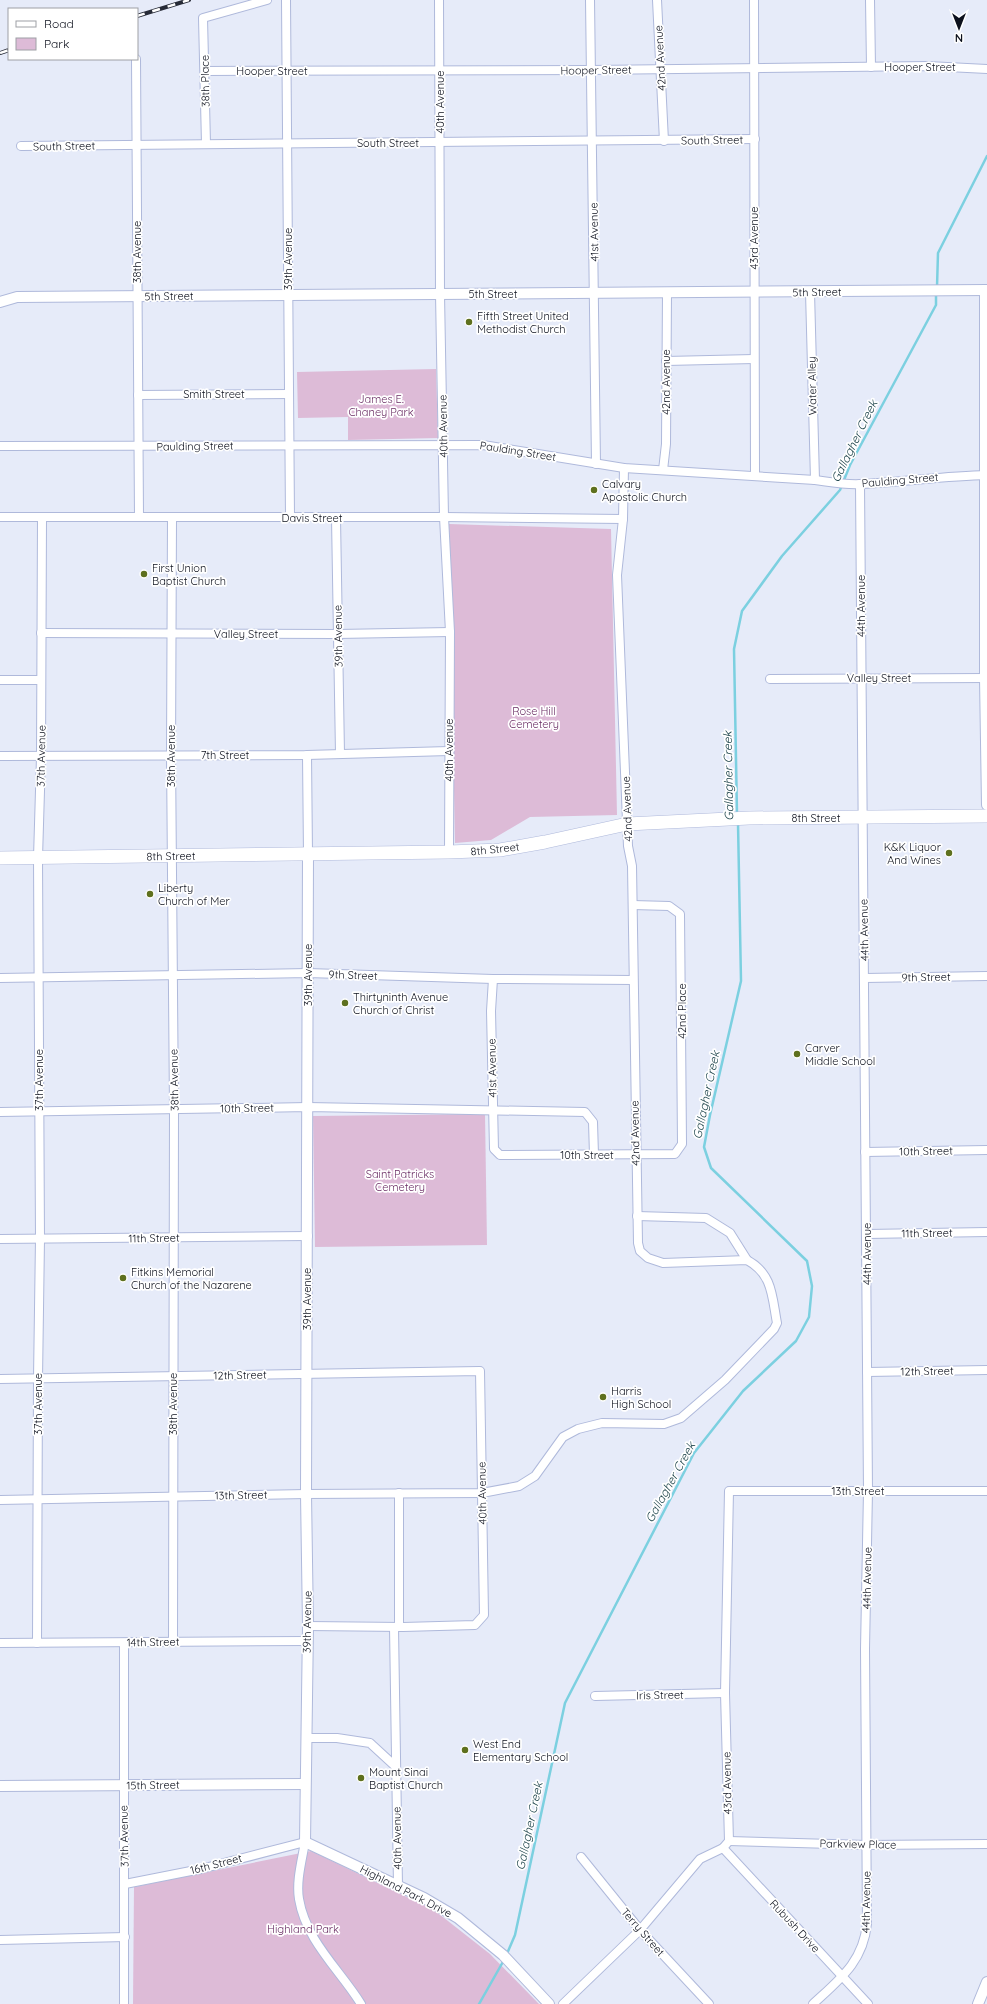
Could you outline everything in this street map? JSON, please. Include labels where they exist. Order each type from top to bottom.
[{"type":"main road","name":"8th Street","points":[[0,858],[449,852],[508,849],[627,824],[749,818],[987,816]]},
{"type":"street","name":"38th Place","points":[[206,144],[203,18],[267,0]]},
{"type":"street","name":"39th Avenue","points":[[286,0],[290,518]]},
{"type":"street","name":"40th Avenue","points":[[439,0],[440,294],[444,444],[444,517],[450,632],[449,852]]},
{"type":"street","name":"41st Avenue","points":[[590,0],[596,464]]},
{"type":"street","name":"42nd Avenue","points":[[657,0],[664,140]]},
{"type":"street","name":"43rd Avenue","points":[[754,0],[755,476]]},
{"type":"street","points":[[870,0],[870,67]]},
{"type":"street","name":"38th Avenue","points":[[136,60],[139,517]]},
{"type":"street","name":"Hooper Street","points":[[205,71],[591,70],[935,66],[987,69]]},
{"type":"street","name":"South Street","points":[[21,146],[755,139]]},
{"type":"street","points":[[986,290],[987,805]]},
{"type":"street","name":"5th Street","points":[[0,302],[17,297],[986,290]]},
{"type":"street","name":"Water Alley","points":[[810,292],[815,480]]},
{"type":"street","name":"42nd Avenue","points":[[663,470],[666,444],[667,293]]},
{"type":"street","points":[[666,361],[754,359]]},
{"type":"street","name":"Smith Street","points":[[138,394],[289,394]]},
{"type":"street","name":"Paulding Street","points":[[0,446],[290,444],[482,445],[624,468],[815,480],[832,483],[860,484],[908,479],[986,475]]},
{"type":"street","name":"42nd Avenue","points":[[624,468],[623,519],[617,575],[628,846],[632,866],[635,1155],[638,1243],[640,1251],[654,1260],[663,1262],[747,1260]]},
{"type":"street","name":"44th Avenue","points":[[813,2004],[842,1977],[859,1956],[866,1936],[866,1649],[868,1491],[867,1234],[865,1152],[865,978],[860,484]]},
{"type":"street","name":"Davis Street","points":[[0,518],[444,517],[623,519]]},
{"type":"street","name":"37th Avenue","points":[[37,1643],[40,1239],[38,858],[41,756],[40,680],[42,518]]},
{"type":"street","name":"38th Avenue","points":[[172,518],[171,755],[174,1110],[173,1642]]},
{"type":"street","name":"39th Avenue","points":[[336,518],[340,754]]},
{"type":"street","name":"Valley Street","points":[[41,633],[338,634],[450,632]]},
{"type":"street","name":"Valley Street","points":[[770,679],[986,678]]},
{"type":"street","points":[[0,680],[40,680]]},
{"type":"street","name":"7th Street","points":[[0,756],[307,755],[449,752]]},
{"type":"street","name":"39th Avenue","points":[[305,1842],[308,1626],[306,1494],[308,1236],[307,755]]},
{"type":"street","name":"42nd Place","points":[[633,905],[669,906],[680,914],[682,1144],[675,1154]]},
{"type":"street","name":"9th Street","points":[[0,978],[308,973],[493,979],[633,980]]},
{"type":"street","name":"9th Street","points":[[865,978],[987,976]]},
{"type":"street","name":"41st Avenue","points":[[493,979],[491,1011],[494,1150],[500,1155]]},
{"type":"street","name":"10th Street","points":[[0,1112],[308,1107],[493,1109],[585,1112],[593,1122],[594,1155]]},
{"type":"street","name":"10th Street","points":[[865,1152],[987,1150]]},
{"type":"street","name":"10th Street","points":[[500,1155],[675,1154]]},
{"type":"street","points":[[482,1493],[519,1486],[535,1476],[563,1437],[578,1429],[602,1423],[664,1424],[681,1418],[714,1390],[774,1329],[777,1323],[768,1279],[760,1268],[747,1260],[730,1233],[706,1218],[638,1216]]},
{"type":"street","name":"11th Street","points":[[867,1234],[987,1232]]},
{"type":"street","name":"11th Street","points":[[0,1240],[308,1236]]},
{"type":"street","name":"12th Street","points":[[867,1372],[987,1370]]},
{"type":"street","name":"40th Avenue","points":[[398,1886],[395,1766],[397,1627],[475,1625],[484,1615],[480,1371]]},
{"type":"street","name":"12th Street","points":[[0,1379],[480,1371]]},
{"type":"street","name":"43rd Avenue","points":[[726,1845],[725,1693],[729,1491]]},
{"type":"street","name":"13th Street","points":[[729,1491],[987,1491]]},
{"type":"street","points":[[308,1626],[397,1627],[399,1493]]},
{"type":"street","name":"13th Street","points":[[0,1500],[306,1494],[482,1493]]},
{"type":"street","name":"14th Street","points":[[0,1643],[307,1641]]},
{"type":"street","name":"37th Avenue","points":[[124,1643],[124,2004]]},
{"type":"street","name":"Iris Street","points":[[595,1696],[725,1693]]},
{"type":"street","points":[[307,1738],[337,1738],[370,1743],[395,1766]]},
{"type":"street","name":"15th Street","points":[[0,1786],[305,1784]]},
{"type":"street","points":[[305,1842],[300,1874],[299,1898],[302,1912],[317,1944],[361,2004]]},
{"type":"street","name":"Highland Park Drive","points":[[305,1842],[398,1886],[458,1918],[503,1955],[549,2004]]},
{"type":"street","name":"16th Street","points":[[125,1884],[200,1869],[305,1842]]},
{"type":"street","name":"Parkview Place","points":[[726,1845],[987,1844]]},
{"type":"street","points":[[563,2004],[640,1930],[700,1859],[726,1845]]},
{"type":"street","name":"Rubush Drive","points":[[726,1845],[842,1977],[868,2004]]},
{"type":"street","name":"Terry Street","points":[[581,1857],[640,1930],[708,2004]]},
{"type":"street","points":[[0,1940],[125,1937]]},
{"type":"street","points":[[978,2004],[987,1982]]},
{"type":"green space","name":"James E. Chaney Park","points":[[436,369],[438,438],[348,440],[348,417],[298,418],[297,372]]},
{"type":"green space","name":"Rose Hill Cemetery","points":[[449,524],[611,529],[617,815],[530,817],[491,840],[455,843]]},
{"type":"green space","name":"Saint Patricks Cemetery","points":[[485,1114],[487,1245],[315,1247],[313,1116]]},
{"type":"green space","name":"Highland Park","points":[[311,1851],[434,1910],[490,1954],[539,2004],[133,2004],[134,1887]]},
{"type":"waterway","name":"Gallagher Creek","points":[[937,287],[938,253],[987,156]]},
{"type":"waterway","name":"Gallagher Creek","points":[[737,814],[734,649],[742,611],[782,556],[840,490],[850,465],[936,305],[936,292]]},
{"type":"waterway","name":"Gallagher Creek","points":[[506,1956],[515,1935],[565,1703],[694,1453],[743,1391],[796,1341],[809,1317],[812,1286],[807,1261],[711,1168],[704,1147],[741,981],[738,823]]},
{"type":"waterway","name":"Gallagher Creek","points":[[479,2004],[504,1960]]},
{"type":"railway","points":[[138,16],[189,0]]},
{"type":"railway","points":[[0,53],[8,50]]},
{"type":"place","name":"Fifth Street United Methodist Church","points":[[469,322]]},
{"type":"place","name":"Calvary Apostolic Church","points":[[594,490]]},
{"type":"place","name":"First Union Baptist Church","points":[[144,574]]},
{"type":"place","name":"K&K Liquor And Wines","points":[[949,853]]},
{"type":"place","name":"Liberty Church of Mer","points":[[150,894]]},
{"type":"place","name":"Thirtyninth Avenue Church of Christ","points":[[345,1003]]},
{"type":"place","name":"Carver Middle School","points":[[797,1054]]},
{"type":"place","name":"Fitkins Memorial Church of the Nazarene","points":[[123,1278]]},
{"type":"place","name":"Harris High School","points":[[603,1397]]},
{"type":"place","name":"West End Elementary School","points":[[465,1750]]},
{"type":"place","name":"Mount Sinai Baptist Church","points":[[361,1778]]}]
